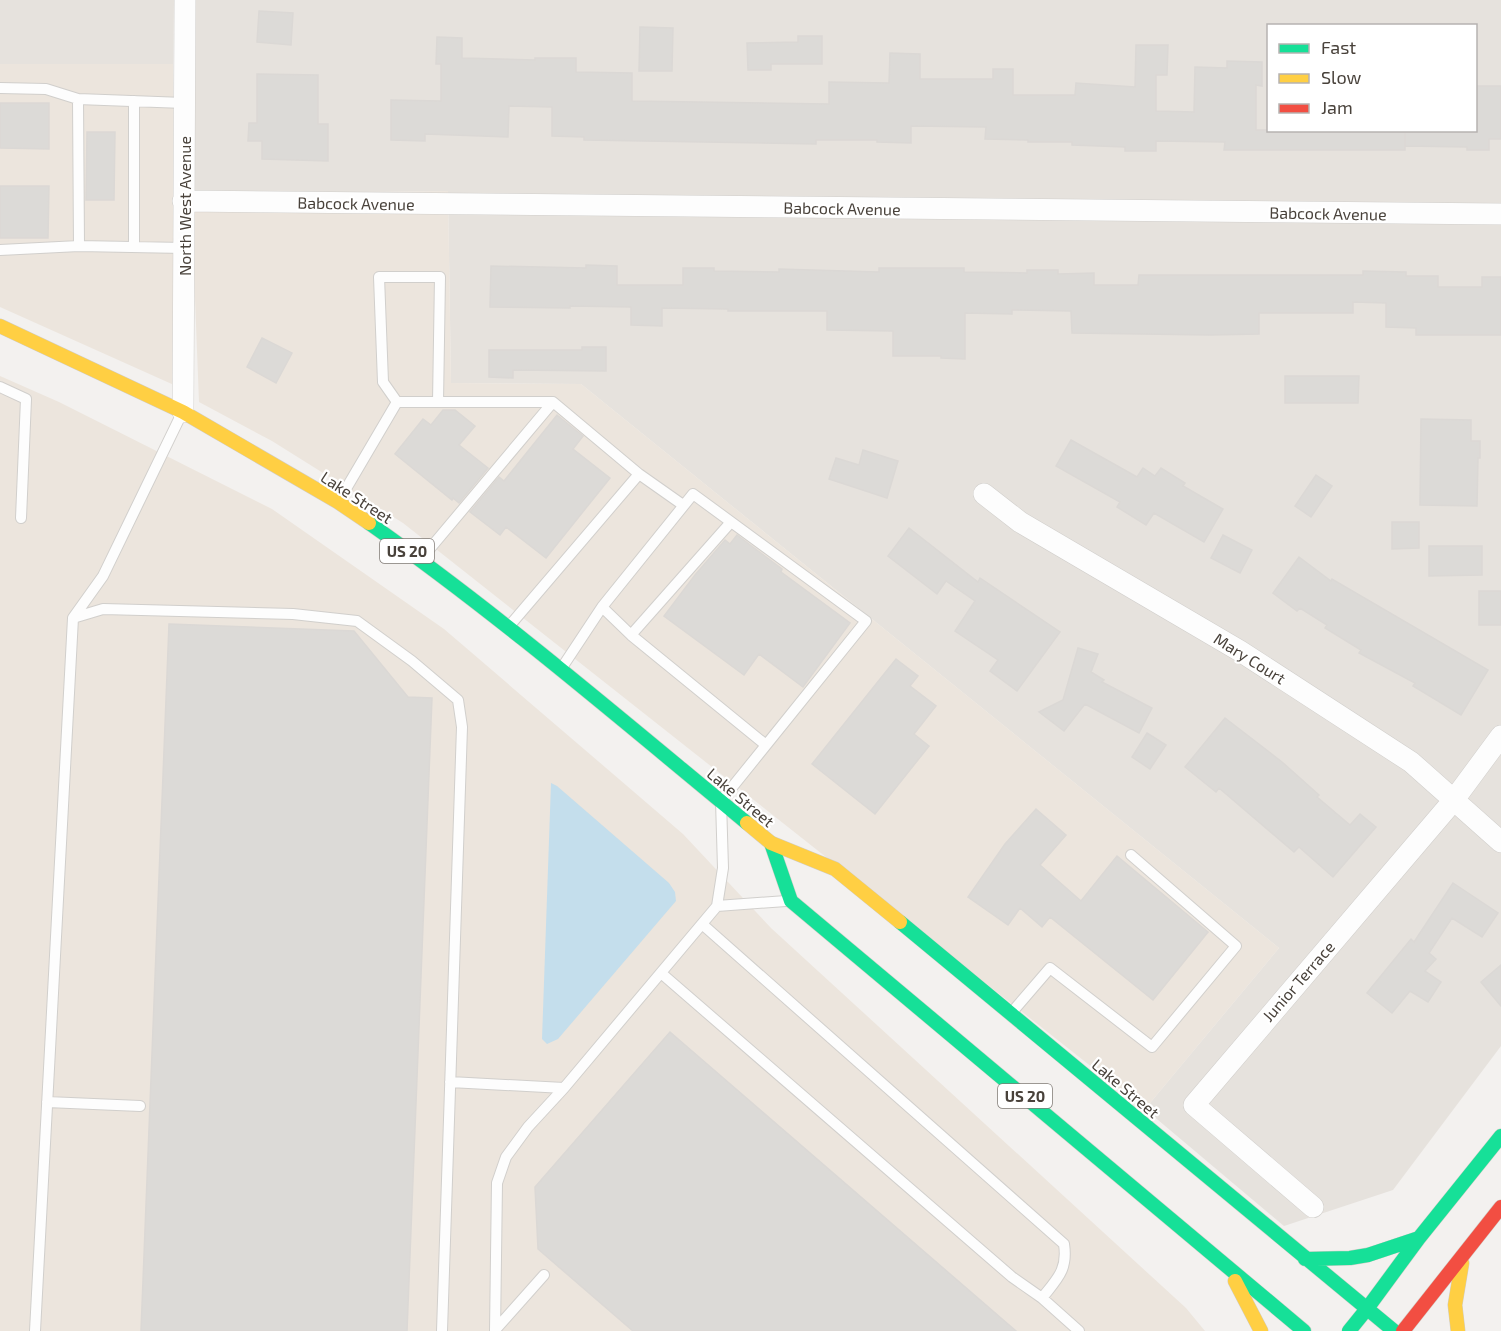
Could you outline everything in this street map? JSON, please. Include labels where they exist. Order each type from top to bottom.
[{"type":"main road","name":"Lake Street","points":[[0,327],[183,412],[338,502],[421,560],[561,668],[771,843],[835,869],[1394,1331]]},
{"type":"main road","name":"Lake Street","points":[[771,843],[792,901]]},
{"type":"main road","name":"US 20","points":[[792,901],[1304,1331]]},
{"type":"main road","points":[[1348,1331],[1501,1136]]},
{"type":"main road","points":[[1403,1331],[1501,1207]]},
{"type":"main road","points":[[1305,1258],[1350,1258],[1368,1255],[1419,1238]]},
{"type":"main road","points":[[1458,1331],[1453,1314],[1455,1291],[1464,1256]]},
{"type":"main road","points":[[1228,1266],[1261,1331]]},
{"type":"street","name":"North West Avenue","points":[[183,412],[185,0]]},
{"type":"street","name":"Babcock Avenue","points":[[183,201],[1501,214]]},
{"type":"street","name":"Mary Court","points":[[984,494],[1020,522],[1240,651],[1412,762],[1501,842]]},
{"type":"street","name":"Junior Terrace","points":[[1313,1207],[1194,1105],[1453,801],[1501,736]]},
{"type":"lane","points":[[0,88],[46,88],[78,99],[184,103]]},
{"type":"lane","points":[[78,99],[79,246]]},
{"type":"lane","points":[[134,247],[135,101]]},
{"type":"lane","points":[[0,250],[79,246],[184,248]]},
{"type":"lane","points":[[397,402],[382,382],[379,277],[440,277],[438,402]]},
{"type":"lane","points":[[0,387],[26,399],[21,518]]},
{"type":"lane","points":[[397,402],[553,402],[639,474],[683,506]]},
{"type":"lane","points":[[338,502],[397,402]]},
{"type":"lane","points":[[421,560],[553,402]]},
{"type":"lane","points":[[36,1331],[73,618],[103,576],[183,412]]},
{"type":"lane","points":[[509,627],[639,474]]},
{"type":"lane","points":[[495,1330],[497,1183],[506,1157],[528,1127],[564,1088],[717,906],[723,868],[721,801],[866,621],[693,494],[602,607],[561,668]]},
{"type":"lane","points":[[631,635],[731,522]]},
{"type":"lane","points":[[602,607],[631,635],[766,745]]},
{"type":"lane","points":[[73,618],[103,609],[293,614],[357,621],[412,661],[458,700],[462,728],[442,1331]]},
{"type":"lane","points":[[1011,1014],[1050,968],[1152,1047],[1236,946],[1131,855]]},
{"type":"lane","points":[[717,906],[792,901]]},
{"type":"lane","points":[[702,924],[1064,1244],[1066,1258],[1063,1270],[1042,1298]]},
{"type":"lane","points":[[661,973],[1012,1277],[1042,1298],[1079,1331]]},
{"type":"lane","points":[[450,1082],[564,1088]]},
{"type":"lane","points":[[47,1102],[140,1106]]},
{"type":"lane","points":[[495,1330],[544,1275]]},
{"type":"shaded area","points":[[0,0],[174,0],[173,64],[0,64]]},
{"type":"shaded area","points":[[194,0],[1501,0],[1501,1046],[1393,1190],[1284,1226],[1145,1109],[1279,948],[581,384],[451,383],[448,191],[191,195]]},
{"type":"shaded area","points":[[0,64],[173,64],[174,385],[0,307]]},
{"type":"shaded area","points":[[448,191],[451,383],[581,384],[1279,948],[1145,1109],[403,523],[272,441],[199,402],[191,195]]},
{"type":"shaded area","points":[[0,376],[59,402],[272,509],[444,629],[683,834],[771,928],[1186,1308],[1205,1331],[0,1331]]},
{"type":"water","points":[[551,783],[669,883],[675,892],[676,901],[558,1039],[547,1044],[542,1039]]},
{"type":"building","points":[[259,11],[293,13],[291,45],[257,42]]},
{"type":"building","points":[[640,27],[673,28],[672,71],[639,71]]},
{"type":"building","points":[[798,36],[822,36],[822,64],[771,64],[771,70],[748,70],[747,43],[798,42]]},
{"type":"building","points":[[437,37],[462,38],[462,58],[535,60],[535,58],[576,58],[576,72],[632,73],[632,101],[829,104],[829,82],[889,83],[890,53],[920,54],[920,79],[993,79],[993,69],[1013,69],[1013,95],[1075,95],[1076,83],[1135,87],[1136,45],[1168,45],[1167,75],[1156,75],[1156,111],[1194,112],[1195,67],[1227,68],[1227,61],[1262,62],[1262,86],[1256,85],[1256,130],[1267,130],[1267,132],[1405,132],[1405,150],[1224,150],[1225,142],[1156,141],[1156,151],[1125,151],[1125,147],[1072,145],[1072,142],[985,139],[986,127],[911,126],[911,143],[877,142],[877,140],[816,140],[816,144],[584,140],[584,137],[552,136],[552,107],[509,106],[508,137],[425,134],[425,141],[391,140],[391,100],[441,101],[441,64],[436,64]]},
{"type":"building","points":[[257,74],[318,75],[318,124],[328,124],[328,161],[262,159],[262,141],[248,141],[249,123],[257,123]]},
{"type":"building","points":[[1477,86],[1501,86],[1501,139],[1489,139],[1489,150],[1467,150],[1467,147],[1405,146],[1405,132],[1477,132]]},
{"type":"building","points":[[0,103],[49,103],[49,149],[0,148]]},
{"type":"building","points":[[87,132],[115,132],[114,200],[86,200]]},
{"type":"building","points":[[0,186],[49,186],[48,238],[0,238]]},
{"type":"building","points":[[586,265],[617,266],[617,285],[683,285],[683,268],[779,272],[779,269],[879,272],[879,268],[964,268],[964,272],[1027,273],[1027,270],[1058,270],[1058,274],[1094,273],[1094,285],[1138,285],[1139,275],[1363,275],[1363,271],[1406,272],[1406,276],[1438,276],[1438,287],[1482,287],[1482,277],[1501,277],[1501,335],[1416,335],[1416,328],[1386,327],[1386,303],[1353,302],[1353,313],[1259,313],[1259,334],[1210,335],[1072,333],[1071,311],[1012,310],[1012,314],[965,313],[965,359],[941,358],[941,356],[893,356],[893,331],[827,330],[827,311],[662,308],[662,326],[631,325],[631,307],[490,307],[491,266],[586,268]]},
{"type":"building","points":[[262,338],[292,353],[276,383],[247,367]]},
{"type":"building","points":[[582,347],[606,347],[606,371],[513,370],[513,378],[489,377],[489,350],[582,350]]},
{"type":"building","points":[[1285,376],[1359,376],[1358,403],[1285,403]]},
{"type":"building","points":[[443,410],[455,410],[475,426],[459,445],[488,468],[459,503],[453,498],[452,500],[395,454],[423,419],[431,425]]},
{"type":"building","points":[[557,415],[583,436],[573,449],[610,478],[546,558],[506,527],[500,535],[470,512],[499,477],[504,481]]},
{"type":"building","points":[[1421,419],[1471,420],[1471,441],[1480,441],[1477,506],[1420,505]]},
{"type":"building","points":[[1071,440],[1137,477],[1143,468],[1155,476],[1161,468],[1185,483],[1183,486],[1223,509],[1204,542],[1154,513],[1146,525],[1117,507],[1120,502],[1056,466]]},
{"type":"building","points":[[863,450],[898,461],[887,498],[829,479],[836,458],[859,465]]},
{"type":"building","points":[[1316,475],[1332,486],[1311,517],[1295,506]]},
{"type":"building","points":[[1392,522],[1419,522],[1419,548],[1392,549]]},
{"type":"building","points":[[909,528],[978,582],[980,578],[1060,632],[1017,691],[990,671],[998,660],[955,631],[975,601],[946,581],[937,594],[888,556]]},
{"type":"building","points":[[737,535],[782,569],[781,572],[850,623],[803,687],[759,654],[744,675],[664,616],[725,540],[730,544]]},
{"type":"building","points":[[1223,535],[1252,550],[1240,573],[1211,558]]},
{"type":"building","points":[[1429,546],[1482,546],[1482,575],[1429,576]]},
{"type":"building","points":[[1299,557],[1331,581],[1332,579],[1488,670],[1461,715],[1413,686],[1415,683],[1359,653],[1361,650],[1325,628],[1327,625],[1300,608],[1297,611],[1273,593]]},
{"type":"building","points":[[1479,591],[1501,591],[1501,625],[1479,625]]},
{"type":"building","points":[[169,624],[354,631],[408,697],[432,698],[407,1331],[141,1331]]},
{"type":"building","points":[[1078,648],[1098,654],[1091,672],[1104,680],[1102,682],[1152,708],[1139,733],[1085,704],[1064,731],[1039,712],[1063,700]]},
{"type":"building","points":[[896,659],[918,676],[910,686],[936,706],[914,734],[929,746],[875,814],[812,764]]},
{"type":"building","points":[[1225,718],[1282,762],[1319,795],[1317,797],[1350,825],[1360,814],[1376,827],[1333,877],[1299,847],[1294,852],[1219,788],[1216,792],[1185,767]]},
{"type":"building","points":[[1147,733],[1166,745],[1150,769],[1132,757]]},
{"type":"building","points":[[1036,809],[1066,835],[1040,865],[1081,901],[1117,856],[1208,932],[1153,1000],[1050,917],[1042,927],[1020,908],[1008,925],[968,897],[1005,844]]},
{"type":"building","points":[[1453,883],[1498,913],[1482,937],[1452,918],[1429,953],[1436,959],[1425,971],[1441,982],[1428,1002],[1410,991],[1392,1013],[1367,993],[1411,939],[1414,942]]},
{"type":"building","points":[[1501,965],[1501,1006],[1481,982]]},
{"type":"building","points":[[670,1032],[1016,1331],[633,1331],[538,1249],[535,1187]]},
{"type":"traffic: fast","points":[[369,523],[514,632],[747,823]]},
{"type":"traffic: fast","points":[[771,843],[791,901],[1304,1331]]},
{"type":"traffic: fast","points":[[900,922],[1394,1331]]},
{"type":"traffic: fast","points":[[1366,1310],[1419,1238],[1501,1136]]},
{"type":"traffic: fast","points":[[1305,1259],[1350,1258],[1368,1255],[1419,1238]]},
{"type":"traffic: fast","points":[[1349,1331],[1366,1310]]},
{"type":"traffic: slow","points":[[0,326],[183,412],[338,502],[369,523]]},
{"type":"traffic: slow","points":[[747,823],[771,843],[835,869],[900,922]]},
{"type":"traffic: slow","points":[[1458,1331],[1455,1305],[1462,1263]]},
{"type":"traffic: slow","points":[[1235,1281],[1261,1331]]},
{"type":"traffic: jam","points":[[1403,1331],[1501,1207]]}]
